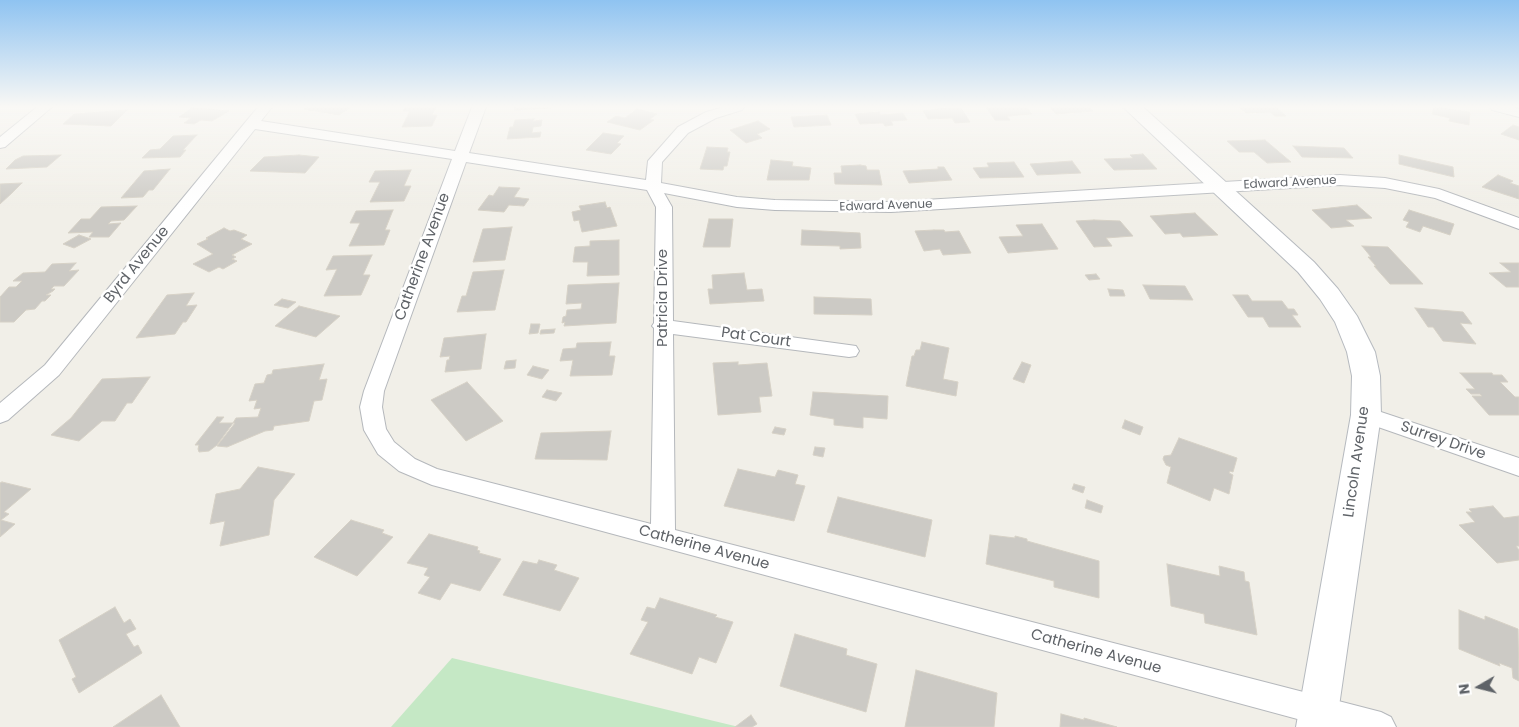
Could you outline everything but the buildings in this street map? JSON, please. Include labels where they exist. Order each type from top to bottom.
[{"type":"street","name":"Byrd Avenue","points":[[0,415],[52,370],[237,141]]},
{"type":"street","name":"Edward Avenue","points":[[362,141],[653,186],[737,202],[833,208],[891,207],[1340,180],[1385,183],[1420,190],[1466,202],[1519,224]]},
{"type":"street","name":"Catherine Avenue","points":[[467,141],[374,390],[371,407],[375,430],[386,448],[408,466],[432,476],[663,537],[1317,719],[1381,727]]},
{"type":"street","points":[[653,186],[655,161],[673,141]]},
{"type":"street","name":"Lincoln Avenue","points":[[1169,141],[1306,267],[1329,294],[1348,322],[1360,352],[1366,376],[1366,415],[1317,719]]},
{"type":"street","name":"Patricia Drive","points":[[653,186],[664,208],[662,326],[663,537]]},
{"type":"street","name":"Pat Court","points":[[662,326],[849,351]]},
{"type":"street","name":"Surrey Drive","points":[[1366,415],[1519,467]]},
{"type":"green space","points":[[452,658],[739,727],[391,727]]}]
